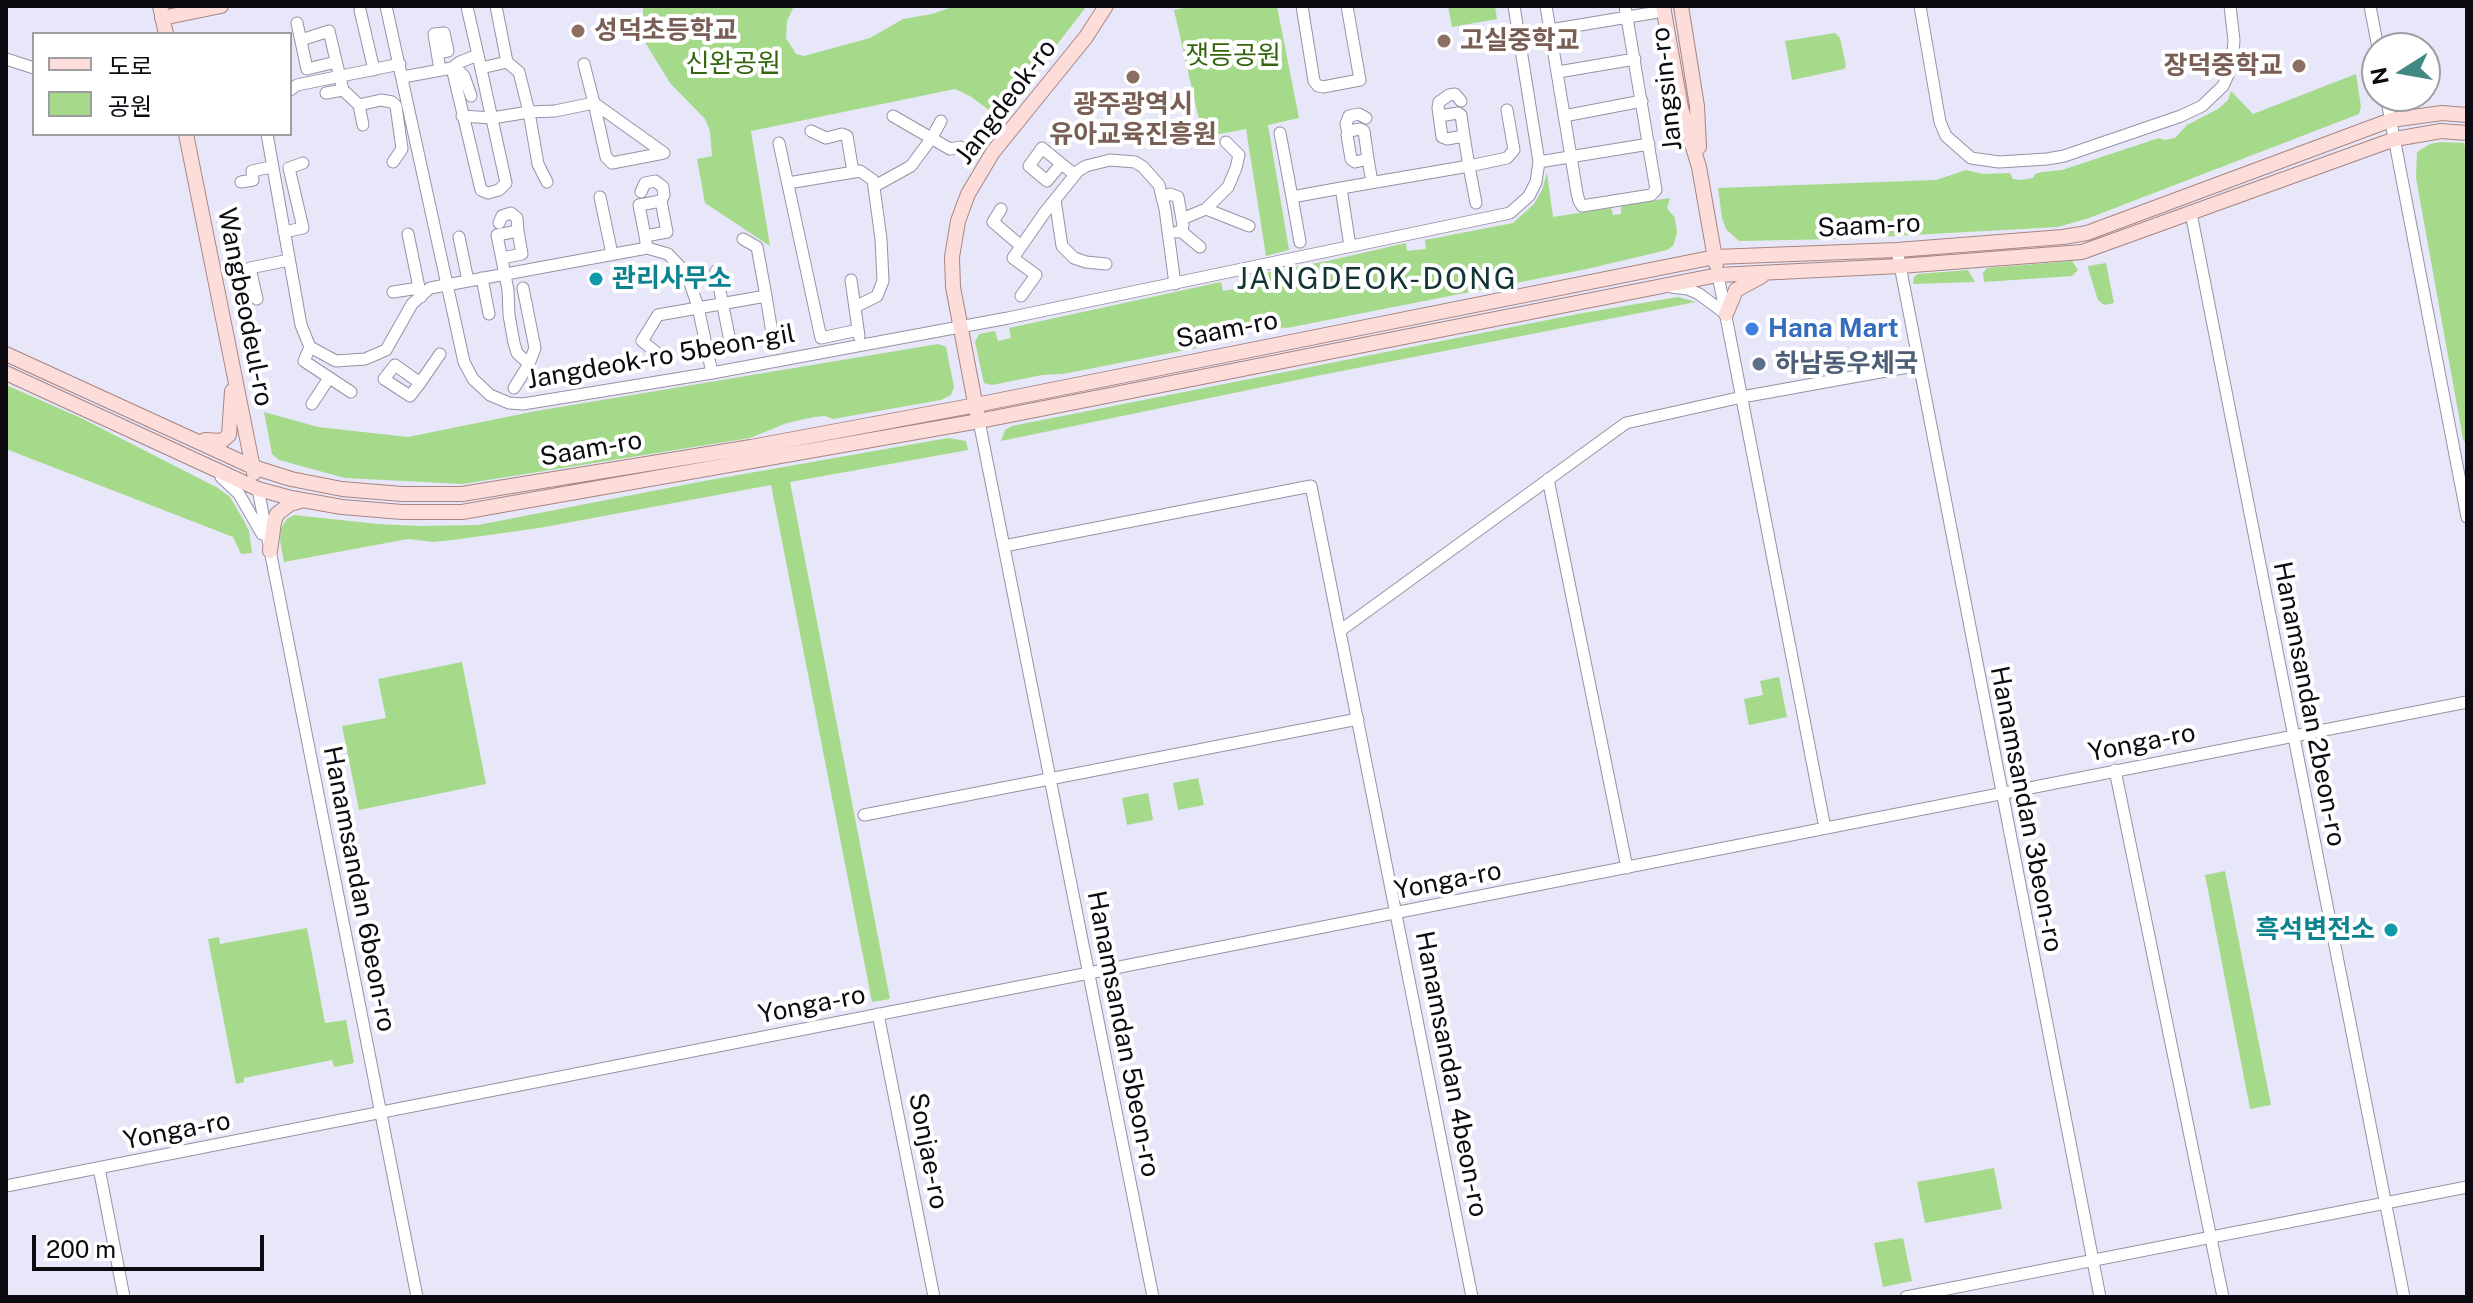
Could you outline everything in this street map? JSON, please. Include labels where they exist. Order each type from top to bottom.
[{"type":"main road","points":[[166,32],[161,12],[221,6]]},
{"type":"main road","name":"Jangdeok-ro","points":[[979,421],[953,287],[952,257],[958,221],[968,194],[993,152],[1079,46],[1106,6]]},
{"type":"main road","name":"Jangsin-ro","points":[[1681,6],[1697,106],[1699,167]]},
{"type":"main road","name":"Jangsin-ro","points":[[1664,9],[1681,108],[1699,167],[1718,275]]},
{"type":"main road","name":"Saam-ro","points":[[6,354],[253,467],[291,479],[342,489],[402,494],[462,494],[751,447],[976,405],[1715,257],[1897,250],[2087,233],[2391,120],[2442,113],[2467,115]]},
{"type":"main road","name":"Saam-ro","points":[[6,373],[258,489],[342,507],[402,512],[462,512],[979,421],[1718,275],[1900,266],[2082,252],[2395,139],[2441,131],[2467,133]]},
{"type":"main road","name":"Wangbeodeul-ro","points":[[186,136],[258,489]]},
{"type":"main road","points":[[1726,314],[1736,290],[1769,272]]},
{"type":"main road","points":[[192,439],[218,441],[229,435],[233,367]]},
{"type":"main road","points":[[270,551],[277,514],[290,504],[304,500]]},
{"type":"street","name":"Jangdeok-ro 5beon-gil","points":[[386,6],[467,371],[483,390],[502,401],[523,404],[712,373],[960,326],[1510,213],[1529,196],[1536,182],[1539,162]]},
{"type":"street","points":[[496,6],[507,62],[519,72],[538,164],[547,182]]},
{"type":"street","points":[[1302,6],[1314,81],[1323,87],[1360,80],[1347,6]]},
{"type":"street","points":[[1514,6],[1539,162],[1649,144]]},
{"type":"street","points":[[1546,6],[1582,206],[1654,194],[1656,190],[1626,12]]},
{"type":"street","points":[[1920,6],[1940,122],[1946,136],[1971,158],[1988,162],[2064,156],[2190,112],[2215,95],[2227,78],[2234,40],[2230,6]]},
{"type":"street","points":[[2370,6],[2375,32]]},
{"type":"street","points":[[437,53],[448,70],[479,184],[484,193],[503,189],[506,183],[467,7]]},
{"type":"street","points":[[1520,35],[1626,12],[1664,9]]},
{"type":"street","points":[[360,10],[374,70]]},
{"type":"street","points":[[297,23],[307,69],[336,62]]},
{"type":"street","points":[[301,40],[329,31],[343,90],[359,105],[363,125]]},
{"type":"street","points":[[6,59],[32,67]]},
{"type":"street","points":[[1558,72],[1635,59]]},
{"type":"street","points":[[448,70],[460,62],[507,62]]},
{"type":"street","points":[[292,89],[400,64]]},
{"type":"street","points":[[462,116],[492,118],[594,103],[664,153],[612,163],[608,161],[594,103],[584,64]]},
{"type":"street","points":[[403,77],[448,70],[460,72],[471,96]]},
{"type":"street","points":[[326,93],[343,90]]},
{"type":"street","points":[[1461,101],[1455,94],[1443,97],[1439,102],[1439,116],[1442,137],[1464,136]]},
{"type":"street","points":[[359,105],[381,100],[396,106],[402,149],[393,162]]},
{"type":"street","points":[[1564,116],[1642,101]]},
{"type":"street","points":[[1292,197],[1511,156],[1514,150],[1507,110]]},
{"type":"street","points":[[2389,112],[2467,517]]},
{"type":"street","points":[[1366,118],[1359,114],[1349,116],[1346,124],[1353,162],[1368,159],[1372,182]]},
{"type":"street","points":[[1439,116],[1461,115],[1476,203]]},
{"type":"street","points":[[893,116],[950,149],[960,147]]},
{"type":"street","points":[[875,186],[911,166],[941,121]]},
{"type":"street","points":[[811,131],[826,138],[842,134],[847,136],[853,172]]},
{"type":"street","points":[[1280,133],[1300,242]]},
{"type":"street","points":[[267,136],[301,325],[310,347],[336,361],[365,359],[386,350],[420,292],[408,234]]},
{"type":"street","points":[[1168,233],[1206,209],[1228,187],[1239,155],[1226,142]]},
{"type":"street","points":[[779,143],[821,338],[858,330]]},
{"type":"street","points":[[241,182],[253,180],[250,158]]},
{"type":"street","points":[[1021,296],[1036,275],[1013,258],[1021,246],[1075,175],[1086,166],[1117,160],[1135,162],[1159,185],[1175,284]]},
{"type":"street","points":[[284,232],[303,228],[289,168],[303,163]]},
{"type":"street","points":[[1061,164],[1075,175]]},
{"type":"street","points":[[252,171],[271,167]]},
{"type":"street","points":[[788,183],[860,171],[873,180],[883,281],[877,296],[855,307]]},
{"type":"street","points":[[393,292],[420,292],[612,254],[646,242],[667,232],[661,201],[664,195],[663,187],[655,181],[645,183],[641,192]]},
{"type":"street","points":[[1341,188],[1350,246]]},
{"type":"street","points":[[1162,198],[1170,194],[1178,197],[1182,225],[1200,247]]},
{"type":"street","points":[[600,197],[612,254]]},
{"type":"street","points":[[1055,200],[1062,246],[1074,258],[1106,264]]},
{"type":"street","points":[[646,242],[639,205],[661,201]]},
{"type":"street","points":[[1001,209],[993,222],[1021,246]]},
{"type":"street","points":[[1206,209],[1249,226]]},
{"type":"street","points":[[499,223],[502,216],[511,213],[517,218],[522,254],[502,258]]},
{"type":"street","name":"Hanamsandan 2beon-ro","points":[[2191,213],[2404,1297]]},
{"type":"street","points":[[518,231],[497,235],[506,274],[515,350],[529,364]]},
{"type":"street","points":[[459,237],[468,281]]},
{"type":"street","points":[[743,239],[757,247],[774,345]]},
{"type":"street","points":[[646,242],[668,254],[684,269],[693,286],[712,373]]},
{"type":"street","name":"Hanamsandan 3beon-ro","points":[[1897,250],[2000,794],[2100,1297]]},
{"type":"street","points":[[257,299],[250,268],[289,260]]},
{"type":"street","points":[[716,271],[731,346]]},
{"type":"street","points":[[1718,275],[1825,828]]},
{"type":"street","points":[[482,278],[489,314]]},
{"type":"street","points":[[851,280],[860,345]]},
{"type":"street","points":[[1660,285],[1688,289],[1726,314]]},
{"type":"street","points":[[514,388],[535,348],[523,288]]},
{"type":"street","points":[[657,353],[642,341],[658,315],[766,296]]},
{"type":"street","points":[[310,347],[304,361],[351,392]]},
{"type":"street","points":[[386,350],[395,365],[420,383]]},
{"type":"street","points":[[395,365],[384,379],[410,396],[440,354]]},
{"type":"street","points":[[1341,630],[1626,423],[1742,397],[1919,365]]},
{"type":"street","points":[[312,404],[329,378]]},
{"type":"street","name":"Hanamsandan 5beon-ro","points":[[979,421],[1153,1297]]},
{"type":"street","points":[[205,465],[239,494],[255,518],[270,551]]},
{"type":"street","points":[[1548,479],[1627,868]]},
{"type":"street","name":"Hanamsandan 4beon-ro","points":[[1004,546],[1311,486],[1472,1297]]},
{"type":"street","name":"Hanamsandan 6beon-ro","points":[[258,489],[417,1297]]},
{"type":"street","name":"Yonga-ro","points":[[6,1186],[2467,702]]},
{"type":"street","points":[[864,815],[1358,719]]},
{"type":"street","points":[[2115,770],[2223,1297]]},
{"type":"street","name":"Sonjae-ro","points":[[878,1014],[934,1297]]},
{"type":"street","points":[[99,1168],[124,1297]]},
{"type":"street","points":[[1906,1297],[2467,1187]]},
{"type":"green space","name":"신완공원","points":[[643,6],[794,6],[787,21],[786,38],[796,54],[804,56],[870,38],[903,19],[955,6],[1086,7],[1045,60],[1032,69],[995,127],[984,121],[989,110],[955,89],[751,131],[770,246],[705,203],[697,159],[712,156],[710,131],[705,119],[670,83],[643,39]]},
{"type":"green space","name":"잿등공원","points":[[1193,6],[1277,6],[1299,118],[1268,125],[1289,250],[1266,256],[1246,129],[1203,137],[1174,10]]},
{"type":"green space","points":[[1448,6],[1495,6],[1497,19],[1452,27]]},
{"type":"green space","points":[[1835,33],[1840,38],[1844,69],[1792,80],[1785,41]]},
{"type":"green space","points":[[2356,74],[2361,107],[2359,114],[2089,218],[2058,227],[1840,239],[1739,241],[1726,229],[1722,218],[1718,188],[1936,180],[1966,170],[1983,174],[2010,173],[2013,179],[2021,180],[2159,138],[2175,138],[2187,125],[2218,109],[2228,100],[2231,91],[2253,114]]},
{"type":"green space","points":[[2440,142],[2464,143],[2467,156],[2467,445],[2463,439],[2416,178],[2417,152]]},
{"type":"green space","points":[[1547,173],[1553,217],[1611,208],[1613,215],[1621,214],[1621,205],[1670,198],[1667,208],[1675,218],[1677,233],[1673,246],[1587,269],[1287,328],[1267,326],[1196,348],[1063,374],[992,385],[984,383],[975,342],[979,334],[995,331],[998,341],[1011,338],[1009,328],[1221,282],[1223,291],[1240,288],[1239,278],[1406,243],[1407,251],[1426,249],[1425,240],[1513,223],[1534,204]]},
{"type":"green space","points":[[2072,261],[2078,270],[2072,276],[1984,282],[1983,273],[1987,268]]},
{"type":"green space","points":[[2106,263],[2114,303],[2104,305],[2098,300],[2088,266]]},
{"type":"green space","points":[[1968,270],[1975,282],[1913,284],[1918,274]]},
{"type":"green space","points":[[1678,297],[1696,302],[1001,441],[1005,430],[1012,426]]},
{"type":"green space","points":[[938,344],[946,347],[954,387],[951,395],[941,400],[833,419],[814,417],[787,423],[750,438],[463,484],[345,478],[279,460],[272,454],[264,412],[318,427],[408,437],[536,411]]},
{"type":"green space","points":[[6,385],[81,418],[218,488],[230,497],[244,521],[249,531],[252,553],[241,554],[233,537],[6,449]]},
{"type":"green space","points":[[948,438],[966,441],[968,450],[790,482],[890,999],[872,1002],[771,485],[539,528],[433,542],[408,539],[284,562],[280,540],[281,528],[294,515],[378,524],[478,525]]},
{"type":"green space","points":[[462,662],[486,784],[359,810],[342,726],[386,718],[378,679]]},
{"type":"green space","points":[[1779,677],[1787,717],[1749,725],[1744,699],[1763,695],[1760,681]]},
{"type":"green space","points":[[1198,778],[1204,805],[1178,810],[1173,783]]},
{"type":"green space","points":[[1148,793],[1153,820],[1127,825],[1122,798]]},
{"type":"green space","points":[[2225,871],[2271,1105],[2250,1109],[2205,875]]},
{"type":"green space","points":[[307,928],[325,1023],[346,1020],[354,1063],[334,1067],[332,1060],[244,1078],[244,1082],[236,1084],[208,939],[219,937],[220,944]]},
{"type":"green space","points":[[1994,1168],[2002,1209],[1925,1223],[1917,1182]]},
{"type":"green space","points":[[1903,1238],[1912,1281],[1883,1287],[1874,1243]]},
{"type":"place","name":"성덕초등학교","points":[[578,31]]},
{"type":"place","name":"고실중학교","points":[[1444,41]]},
{"type":"place","name":"장덕중학교","points":[[2299,66]]},
{"type":"place","name":"광주광역시 유아교육진흥원","points":[[1133,77]]},
{"type":"place","name":"관리사무소","points":[[596,279]]},
{"type":"place","name":"Hana Mart","points":[[1752,329]]},
{"type":"place","name":"하남동우체국","points":[[1759,364]]},
{"type":"place","name":"흑석변전소","points":[[2391,930]]},
{"type":"district","name":"JANGDEOK-DONG","points":[[1377,280]]}]
